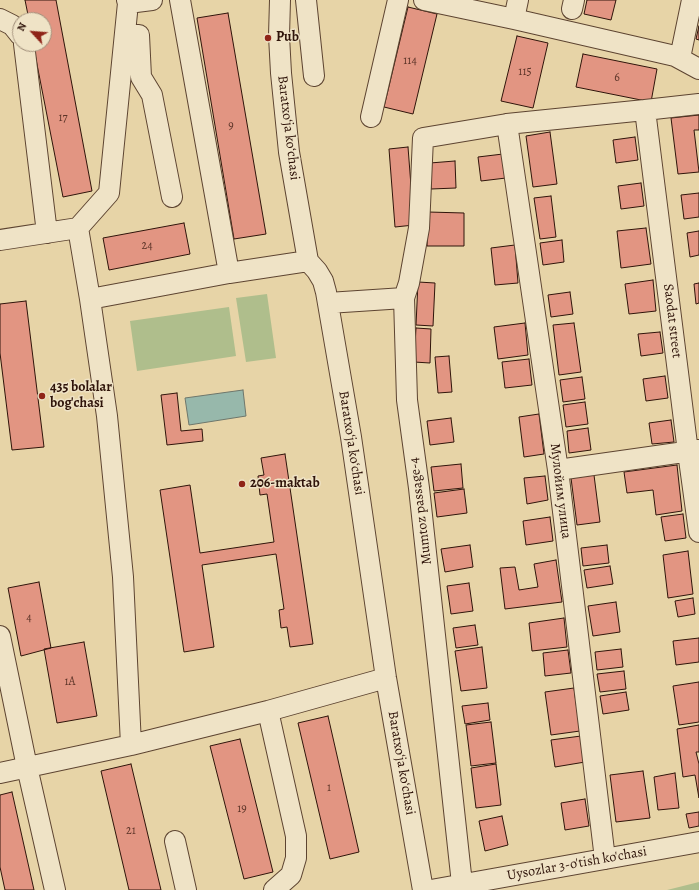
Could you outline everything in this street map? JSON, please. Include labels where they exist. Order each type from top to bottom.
[{"type":"street","points":[[0,240],[78,228],[109,193],[128,1],[152,0]]},
{"type":"street","points":[[180,0],[229,273]]},
{"type":"street","name":"Baratxoʻja koʻchasi","points":[[280,0],[279,36],[281,73],[289,152],[308,261],[323,281],[328,303],[351,437],[386,678],[423,890]]},
{"type":"street","points":[[306,0],[314,76]]},
{"type":"street","points":[[371,117],[398,0]]},
{"type":"street","points":[[424,0],[516,10],[675,56],[699,69]]},
{"type":"street","points":[[680,58],[692,0]]},
{"type":"street","points":[[0,19],[12,25]]},
{"type":"street","points":[[125,35],[139,34],[141,76],[152,95],[172,197]]},
{"type":"street","points":[[25,52],[47,233]]},
{"type":"street","points":[[507,124],[699,104]]},
{"type":"street","name":"Saodat street","points":[[645,110],[694,451],[699,532]]},
{"type":"street","name":"Mumtoz passage-4","points":[[462,884],[419,488],[407,400],[404,298],[409,283],[419,228],[423,138],[507,124]]},
{"type":"street","name":"Мулойим улица","points":[[507,124],[558,470],[605,859]]},
{"type":"street","points":[[78,228],[107,416],[123,577],[131,745]]},
{"type":"street","points":[[90,299],[229,273],[308,261]]},
{"type":"street","points":[[328,303],[404,298]]},
{"type":"street","points":[[558,470],[694,451]]},
{"type":"street","points":[[0,636],[27,767],[55,890]]},
{"type":"street","points":[[0,773],[131,745],[268,711],[386,678]]},
{"type":"street","points":[[268,711],[296,836],[296,858],[291,875],[274,890]]},
{"type":"street","points":[[175,841],[186,890]]},
{"type":"street","name":"Uysozlar 3-o'tish ko'chasi","points":[[431,890],[699,842]]},
{"type":"green space","points":[[267,294],[276,358],[246,362],[236,298]]},
{"type":"green space","points":[[229,307],[236,356],[137,371],[130,321]]},
{"type":"green space","points":[[699,882],[699,890],[667,890]]},
{"type":"shaded area","points":[[243,390],[246,416],[189,425],[185,398]]},
{"type":"building","points":[[25,0],[56,0],[92,191],[63,197],[35,52],[52,52],[52,12],[27,12]]},
{"type":"building","points":[[587,0],[616,0],[611,20],[584,14]]},
{"type":"building","points":[[408,7],[437,14],[413,114],[384,107]]},
{"type":"building","points":[[228,13],[266,234],[234,239],[197,18]]},
{"type":"building","points":[[699,26],[699,40],[696,39]]},
{"type":"building","points":[[517,36],[548,43],[533,108],[501,101]]},
{"type":"building","points":[[583,54],[657,69],[651,102],[576,87]]},
{"type":"building","points":[[699,115],[699,130],[694,130],[699,172],[678,174],[671,118]]},
{"type":"building","points":[[550,132],[557,184],[533,187],[526,136]]},
{"type":"building","points":[[635,137],[638,160],[616,163],[613,140]]},
{"type":"building","points":[[408,147],[414,225],[395,227],[389,149]]},
{"type":"building","points":[[503,154],[506,178],[481,181],[478,157]]},
{"type":"building","points":[[455,161],[456,188],[431,189],[430,163]]},
{"type":"building","points":[[641,183],[644,206],[621,209],[618,186]]},
{"type":"building","points":[[699,193],[699,217],[684,219],[681,195]]},
{"type":"building","points":[[551,196],[556,237],[540,239],[534,198]]},
{"type":"building","points":[[428,212],[464,213],[464,246],[427,246]]},
{"type":"building","points":[[184,223],[190,254],[109,270],[103,238]]},
{"type":"building","points":[[646,228],[651,264],[621,268],[617,231]]},
{"type":"building","points":[[699,231],[699,255],[690,257],[687,233]]},
{"type":"building","points":[[562,240],[564,262],[543,265],[540,243]]},
{"type":"building","points":[[515,245],[518,283],[495,285],[491,248]]},
{"type":"building","points":[[653,280],[656,311],[629,314],[625,284]]},
{"type":"building","points":[[418,282],[435,283],[433,326],[416,325]]},
{"type":"building","points":[[699,283],[699,303],[696,304],[694,284]]},
{"type":"building","points":[[570,292],[573,314],[551,317],[548,295]]},
{"type":"building","points":[[26,301],[44,447],[12,450],[0,353],[0,304]]},
{"type":"building","points":[[525,323],[528,355],[498,359],[494,327]]},
{"type":"building","points":[[574,323],[581,372],[559,375],[553,325]]},
{"type":"building","points":[[416,328],[431,329],[430,363],[414,362]]},
{"type":"building","points":[[660,332],[663,353],[641,356],[638,334]]},
{"type":"building","points":[[449,356],[452,392],[438,393],[435,357]]},
{"type":"building","points":[[529,359],[532,385],[505,388],[502,362]]},
{"type":"building","points":[[665,376],[668,398],[646,401],[643,379]]},
{"type":"building","points":[[582,377],[585,399],[563,402],[560,380]]},
{"type":"building","points":[[177,393],[181,431],[202,429],[203,441],[167,445],[161,395]]},
{"type":"building","points":[[585,402],[588,424],[566,427],[563,405]]},
{"type":"building","points":[[539,414],[544,454],[524,457],[519,417]]},
{"type":"building","points":[[451,418],[454,442],[430,445],[427,421]]},
{"type":"building","points":[[671,420],[674,442],[652,444],[649,423]]},
{"type":"building","points":[[588,428],[591,450],[569,453],[567,431]]},
{"type":"building","points":[[285,454],[313,644],[290,647],[287,627],[281,628],[279,610],[284,609],[276,554],[202,565],[214,647],[184,652],[160,490],[190,485],[200,553],[274,542],[267,494],[260,495],[258,476],[264,475],[261,458]]},
{"type":"building","points":[[461,464],[463,488],[434,491],[431,467]]},
{"type":"building","points":[[677,465],[682,511],[656,515],[653,490],[627,493],[624,472]]},
{"type":"building","points":[[594,475],[600,522],[577,525],[571,478]]},
{"type":"building","points":[[545,476],[548,500],[527,504],[524,478]]},
{"type":"building","points":[[464,489],[467,513],[437,517],[434,493]]},
{"type":"building","points":[[683,514],[686,538],[665,541],[661,517]]},
{"type":"building","points":[[550,517],[553,541],[526,545],[523,521]]},
{"type":"building","points":[[470,545],[473,567],[445,572],[441,549]]},
{"type":"building","points":[[607,545],[609,563],[583,566],[581,548]]},
{"type":"building","points":[[688,551],[693,594],[668,598],[663,555]]},
{"type":"building","points":[[556,560],[562,602],[505,609],[500,568],[515,567],[519,590],[538,587],[534,564]]},
{"type":"building","points":[[610,566],[613,584],[587,588],[584,570]]},
{"type":"building","points":[[39,582],[51,648],[21,656],[8,588]]},
{"type":"building","points":[[469,583],[473,611],[451,614],[447,586]]},
{"type":"building","points":[[693,598],[695,614],[678,617],[675,601]]},
{"type":"building","points":[[616,602],[620,632],[593,636],[588,606]]},
{"type":"building","points":[[564,618],[567,647],[532,651],[529,623]]},
{"type":"building","points":[[475,625],[478,645],[456,648],[453,628]]},
{"type":"building","points":[[699,638],[699,662],[676,665],[673,641]]},
{"type":"building","points":[[84,642],[97,716],[57,723],[44,649]]},
{"type":"building","points":[[482,647],[487,688],[461,691],[455,651]]},
{"type":"building","points":[[621,649],[623,667],[597,670],[595,652]]},
{"type":"building","points":[[568,650],[571,673],[545,676],[543,653]]},
{"type":"building","points":[[624,671],[626,689],[600,692],[597,674]]},
{"type":"building","points":[[699,682],[699,722],[679,725],[673,686]]},
{"type":"building","points":[[574,688],[580,731],[551,735],[545,692]]},
{"type":"building","points":[[626,692],[629,710],[603,714],[600,696]]},
{"type":"building","points":[[488,703],[490,720],[465,724],[462,706]]},
{"type":"building","points":[[328,716],[359,852],[330,859],[298,723]]},
{"type":"building","points":[[491,722],[496,763],[471,766],[466,725]]},
{"type":"building","points":[[699,725],[699,752],[696,752],[699,764],[699,798],[695,775],[683,777],[677,729]]},
{"type":"building","points":[[581,736],[585,762],[555,767],[551,740]]},
{"type":"building","points":[[240,739],[273,872],[244,879],[210,746]]},
{"type":"building","points":[[131,764],[161,890],[129,890],[101,771]]},
{"type":"building","points":[[496,764],[501,805],[476,808],[471,768]]},
{"type":"building","points":[[643,771],[650,818],[616,822],[610,775]]},
{"type":"building","points":[[675,773],[679,808],[658,810],[654,777]]},
{"type":"building","points":[[12,792],[34,890],[5,890],[0,867],[0,795]]},
{"type":"building","points":[[585,799],[589,826],[565,830],[561,803]]},
{"type":"building","points":[[699,812],[699,826],[689,828],[686,814]]},
{"type":"building","points":[[502,816],[508,845],[485,851],[479,821]]},
{"type":"place","name":"Pub","points":[[268,38]]},
{"type":"place","name":"435 bolalar bog'chasi","points":[[42,396]]},
{"type":"place","name":"206-maktab","points":[[242,484]]}]
